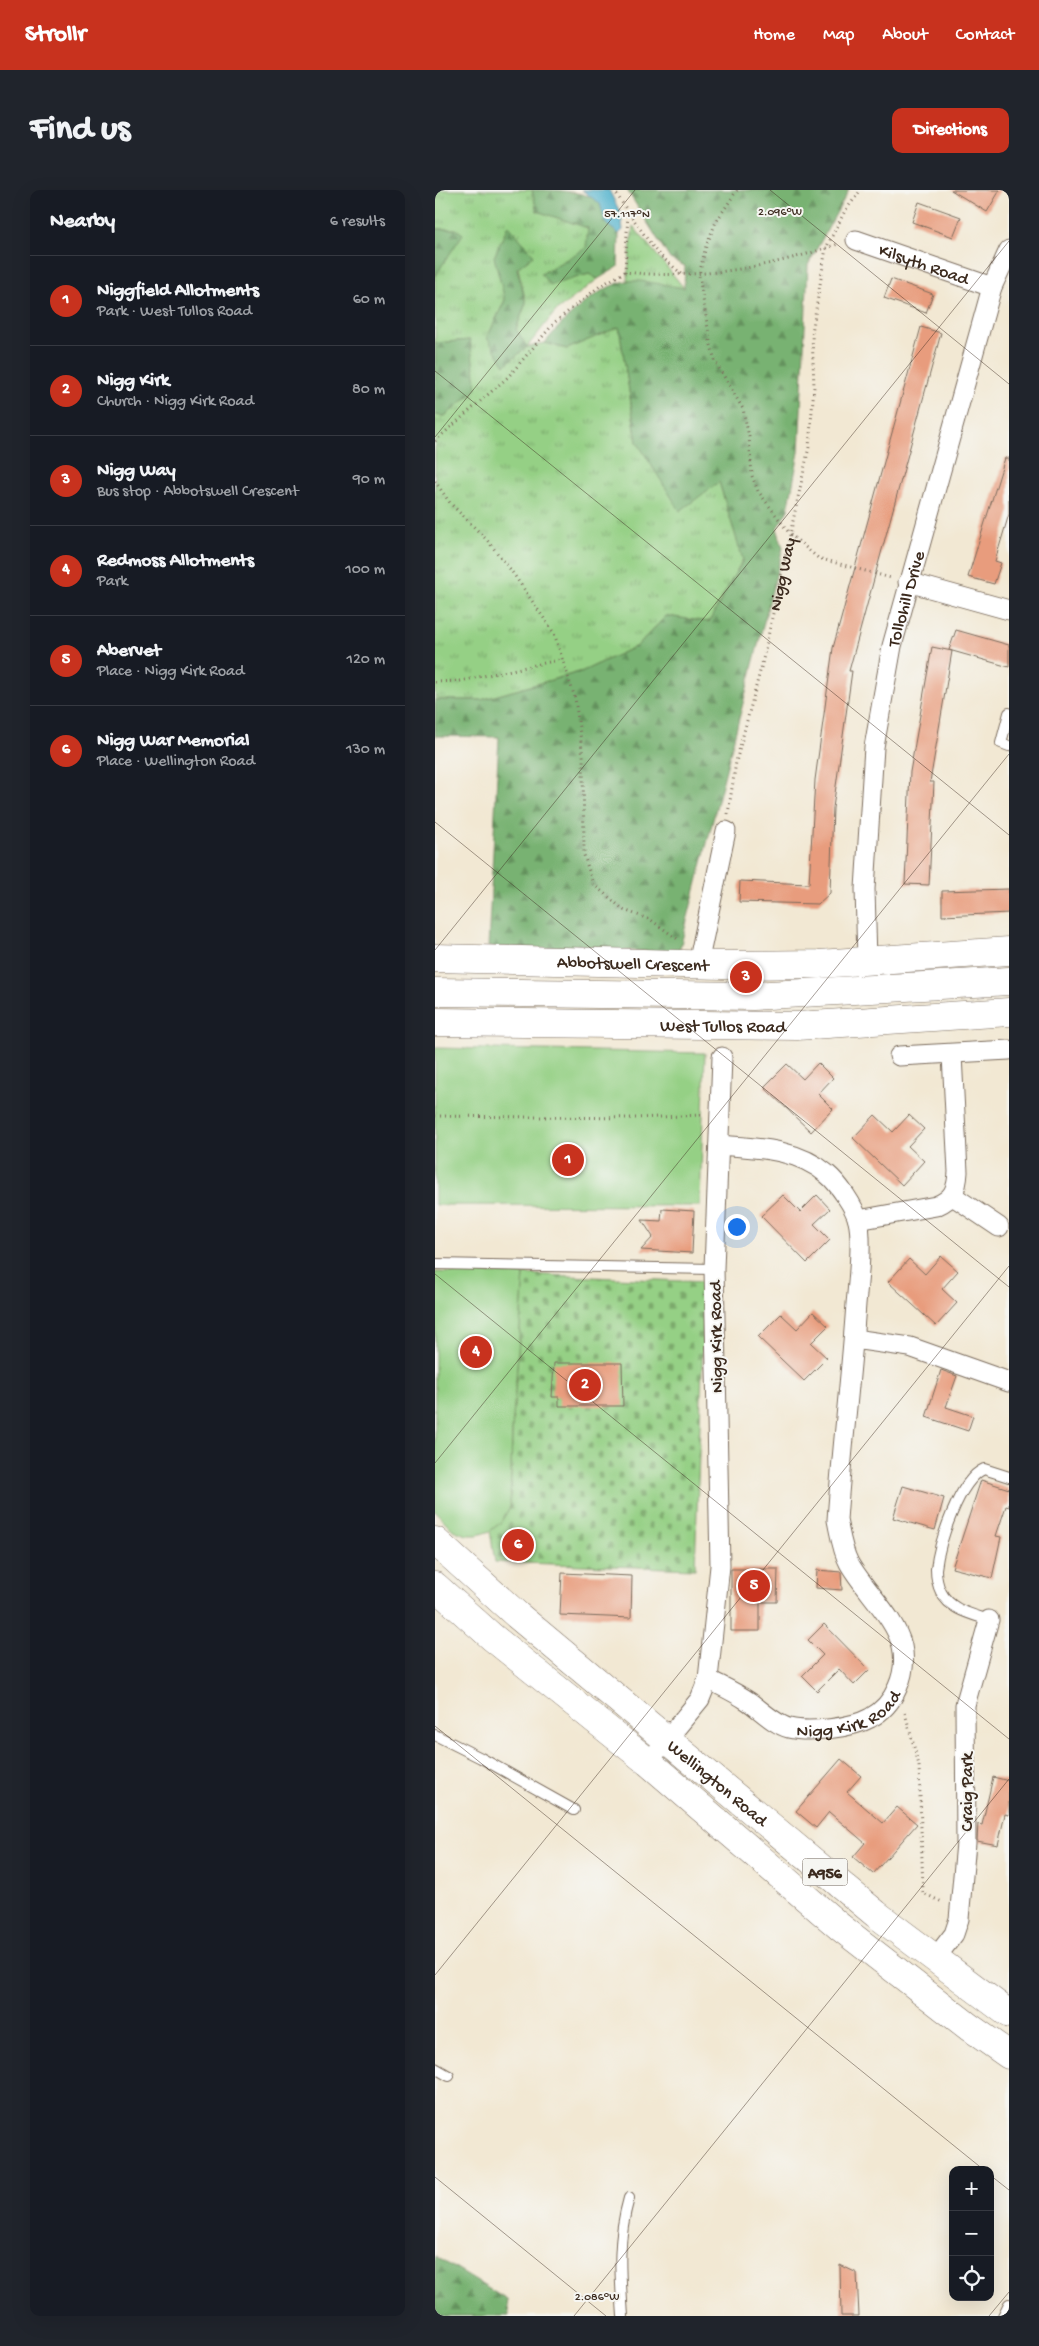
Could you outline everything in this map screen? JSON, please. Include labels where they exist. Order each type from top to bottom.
[{"type":"main road","name":"Abbotswell Crescent","points":[[435,958],[695,964],[819,964],[1009,951]]},
{"type":"main road","name":"West Tullos Road","points":[[435,992],[753,996],[1009,981]]},
{"type":"main road","name":"West Tullos Road","points":[[435,1022],[797,1026],[1009,1012]]},
{"type":"main road","name":"Wellington Road","points":[[435,1541],[517,1615],[666,1741],[934,1960],[1009,2014]]},
{"type":"main road","name":"Wellington Road","points":[[435,1586],[493,1637],[648,1762],[840,1927],[969,2028],[1009,2055]]},
{"type":"street","name":"Kilsyth Road","points":[[856,240],[993,286]]},
{"type":"street","name":"Tollohill Drive","points":[[867,960],[865,889],[874,747],[892,646],[908,582],[993,286],[1009,250]]},
{"type":"street","points":[[908,582],[1009,610]]},
{"type":"street","points":[[695,964],[726,831]]},
{"type":"street","points":[[899,1056],[952,1055],[1009,1050]]},
{"type":"street","points":[[719,1145],[774,1150],[812,1163],[827,1174],[842,1190],[859,1220],[935,1206],[946,1202],[953,1196],[958,1185],[952,1055]]},
{"type":"street","name":"Nigg Kirk Road","points":[[648,1762],[700,1700],[708,1679],[720,1566],[714,1269],[722,1057]]},
{"type":"street","points":[[953,1196],[999,1227]]},
{"type":"street","name":"Nigg Kirk Road","points":[[708,1679],[745,1699],[781,1725],[788,1728],[809,1730],[830,1729],[870,1718],[883,1708],[901,1680],[904,1663],[901,1645],[893,1627],[849,1563],[841,1541],[837,1520],[854,1339],[859,1220]]},
{"type":"street","points":[[854,1339],[910,1347],[1009,1382]]},
{"type":"street","name":"Craig Park","points":[[934,1960],[954,1934],[961,1910],[967,1843],[965,1705],[989,1620]]},
{"type":"lane","points":[[1009,713],[1001,744],[1009,746]]},
{"type":"lane","points":[[435,1264],[714,1269]]},
{"type":"lane","points":[[989,1620],[957,1610],[941,1593],[936,1570],[947,1524],[969,1482],[977,1472],[984,1469],[1009,1477]]},
{"type":"lane","points":[[435,1735],[481,1758],[574,1810]]},
{"type":"lane","points":[[435,2068],[449,2076]]},
{"type":"lane","points":[[623,2316],[619,2256],[621,2224],[629,2198]]},
{"type":"lane","points":[[1003,2316],[1009,2304]]},
{"type":"path","points":[[614,190],[657,253],[684,276]]},
{"type":"path","points":[[737,190],[716,222],[706,246],[699,275],[715,361],[743,409],[749,437],[752,476],[758,491],[790,534],[818,558],[908,582]]},
{"type":"path","name":"Nigg Way","points":[[726,831],[736,762],[763,664],[809,447],[813,387],[812,333],[826,248],[845,212],[861,190]]},
{"type":"path","points":[[625,272],[629,212]]},
{"type":"path","points":[[435,440],[503,382],[531,352],[555,322],[600,286],[625,272],[684,276],[699,275],[793,258],[826,248]]},
{"type":"path","points":[[435,481],[449,503],[487,540],[510,569],[553,633],[575,698],[583,756],[584,855],[593,884],[623,910],[651,920],[672,933],[686,946],[695,964]]},
{"type":"path","points":[[435,682],[460,681],[563,660]]},
{"type":"path","points":[[435,1116],[637,1118],[703,1115],[719,1117]]},
{"type":"path","points":[[896,1690],[908,1722],[919,1765],[923,1893],[961,1910]]},
{"type":"green space","points":[[435,190],[532,190],[537,211],[588,228],[587,248],[542,274],[551,285],[589,274],[598,279],[555,312],[527,347],[545,343],[567,349],[619,326],[637,442],[719,482],[743,559],[709,622],[666,616],[637,646],[583,671],[481,700],[435,700],[435,415],[445,416],[470,340],[435,343],[435,276],[456,229],[435,229]],"holes":[[[508,225],[526,303],[516,329],[487,338],[505,300]]]},
{"type":"green space","points":[[532,190],[570,192],[589,196],[596,200],[601,205],[608,224],[619,234],[618,267],[598,279],[589,274],[550,285],[541,274],[586,248],[588,228],[537,211]]},
{"type":"green space","points":[[627,190],[849,190],[808,265],[799,452],[788,510],[777,528],[783,548],[679,952],[488,947],[499,737],[435,736],[435,700],[481,700],[583,671],[637,646],[666,616],[709,622],[743,560],[719,482],[680,511],[637,442],[619,327],[567,349],[545,343],[581,305],[616,284],[627,281],[639,281],[684,288],[685,266],[670,259]]},
{"type":"green space","points":[[508,225],[534,255],[517,268],[526,303],[516,329],[527,347],[505,365],[487,338],[505,300],[494,257]]},
{"type":"green space","points":[[633,226],[684,288],[627,281]]},
{"type":"green space","points":[[435,229],[456,229],[463,234],[435,276]]},
{"type":"green space","points":[[470,340],[477,389],[445,416],[435,415],[435,343]]},
{"type":"green space","points":[[435,1048],[705,1053],[700,1206],[435,1205]]},
{"type":"green space","points":[[435,1272],[524,1274],[512,1431],[510,1507],[500,1523],[490,1531],[478,1535],[466,1535],[453,1530],[435,1511]]},
{"type":"green space","points":[[524,1274],[705,1282],[695,1569],[495,1562],[490,1531],[500,1523],[510,1507],[512,1431]]},
{"type":"green space","points":[[435,2256],[507,2300],[509,2316],[435,2316]]},
{"type":"water","points":[[582,190],[609,190],[621,214],[623,230],[619,234],[606,224],[600,204]]},
{"type":"building","points":[[951,190],[1000,190],[987,212]]},
{"type":"building","points":[[919,202],[961,217],[953,237],[912,222]]},
{"type":"building","points":[[891,279],[933,294],[926,313],[884,298]]},
{"type":"building","points":[[921,327],[941,333],[849,671],[852,671],[833,808],[830,893],[818,904],[739,902],[740,881],[809,884],[815,780],[833,648]]},
{"type":"building","points":[[1005,458],[1009,458],[1009,514],[995,561],[1001,563],[994,584],[968,577]]},
{"type":"building","points":[[956,630],[1009,645],[1009,667],[949,650]]},
{"type":"building","points":[[932,647],[952,651],[930,782],[934,782],[929,885],[905,884],[910,772]]},
{"type":"building","points":[[1009,889],[1009,913],[942,916],[942,891]]},
{"type":"building","points":[[818,1063],[833,1078],[818,1094],[833,1109],[811,1132],[764,1087],[787,1064],[803,1079]]},
{"type":"building","points":[[875,1115],[893,1132],[909,1115],[924,1129],[908,1146],[924,1161],[902,1185],[853,1138]]},
{"type":"building","points":[[783,1195],[800,1212],[817,1195],[830,1209],[814,1224],[830,1240],[807,1263],[761,1216]]},
{"type":"building","points":[[662,1209],[694,1211],[692,1253],[641,1250],[653,1237],[642,1220],[661,1221]]},
{"type":"building","points":[[941,1256],[958,1271],[942,1289],[957,1303],[936,1326],[888,1282],[909,1259],[925,1274]]},
{"type":"building","points":[[813,1312],[828,1326],[811,1343],[827,1358],[804,1381],[758,1337],[781,1314],[797,1329]]},
{"type":"building","points":[[554,1363],[622,1363],[623,1406],[559,1406],[559,1397],[552,1397]]},
{"type":"building","points":[[941,1370],[957,1376],[946,1407],[973,1416],[968,1431],[926,1417]]},
{"type":"building","points":[[981,1480],[1009,1489],[1009,1507],[1006,1506],[996,1536],[1001,1537],[992,1578],[952,1568]]},
{"type":"building","points":[[903,1486],[944,1498],[935,1530],[893,1518]]},
{"type":"building","points":[[731,1569],[778,1569],[777,1602],[760,1602],[760,1631],[731,1631]]},
{"type":"building","points":[[817,1570],[841,1572],[842,1590],[816,1588]]},
{"type":"building","points":[[562,1573],[632,1576],[631,1618],[560,1615]]},
{"type":"building","points":[[824,1624],[869,1670],[854,1685],[839,1669],[817,1691],[802,1676],[823,1655],[808,1640]]},
{"type":"building","points":[[841,1759],[861,1776],[847,1792],[883,1823],[897,1807],[917,1824],[873,1874],[853,1857],[865,1843],[829,1812],[816,1828],[796,1811]]},
{"type":"building","points":[[993,1777],[1009,1781],[1009,1815],[1005,1814],[998,1845],[977,1841],[978,1824],[982,1825]]},
{"type":"building","points":[[840,2265],[857,2273],[859,2316],[841,2316]]},
{"type":"place","name":"Nigg Way","points":[[746,977]]},
{"type":"place","name":"Niggfield Allotments","points":[[568,1160]]},
{"type":"place","name":"Redmoss Allotments","points":[[476,1352]]},
{"type":"place","name":"Nigg Kirk","points":[[585,1385]]},
{"type":"place","name":"Nigg War Memorial","points":[[518,1545]]},
{"type":"place","name":"Abervet","points":[[754,1586]]}]
